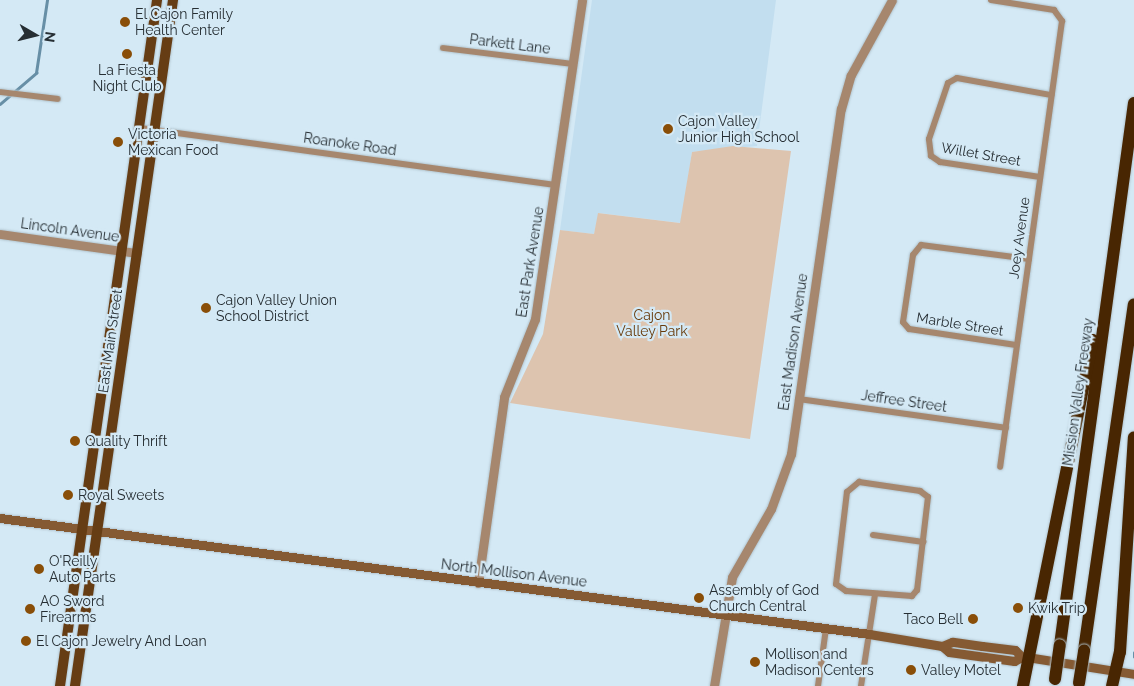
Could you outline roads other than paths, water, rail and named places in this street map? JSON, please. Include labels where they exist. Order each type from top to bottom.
[{"type":"highway","name":"Mission Valley Freeway","points":[[1054,682],[1134,103]]},
{"type":"highway","points":[[1023,686],[1025,657],[1115,230]]},
{"type":"highway","points":[[1079,685],[1134,304]]},
{"type":"highway","points":[[1112,686],[1116,671],[1134,437]]},
{"type":"main road","name":"East Main Street","points":[[60,686],[157,0]]},
{"type":"main road","name":"East Main Street","points":[[75,686],[173,0]]},
{"type":"main road","points":[[109,341],[124,343]]},
{"type":"main road","name":"North Mollison Avenue","points":[[0,518],[869,634],[942,646],[960,653],[1014,661],[1025,657]]},
{"type":"main road","name":"North Mollison Avenue","points":[[942,646],[952,642],[1015,650],[1025,657],[1134,674]]},
{"type":"main road","points":[[960,653],[978,645]]},
{"type":"street","name":"East Park Avenue","points":[[478,583],[504,397],[535,319],[582,0]]},
{"type":"street","name":"East Madison Avenue","points":[[714,686],[732,577],[784,479],[798,399],[841,109],[851,74],[892,0]]},
{"type":"street","name":"Joey Avenue","points":[[990,0],[1060,14],[1051,95],[1000,466]]},
{"type":"street","name":"Parkett Lane","points":[[444,48],[574,64]]},
{"type":"street","name":"Willet Street","points":[[1040,177],[940,162],[931,156],[928,145],[948,83],[957,78],[1051,95]]},
{"type":"street","points":[[0,92],[58,99]]},
{"type":"street","name":"Roanoke Road","points":[[140,128],[556,185]]},
{"type":"street","name":"Lincoln Avenue","points":[[0,234],[137,253]]},
{"type":"street","name":"Marble Street","points":[[1016,346],[909,329],[903,322],[913,255],[926,244],[1029,259]]},
{"type":"street","name":"Jeffree Street","points":[[798,399],[1006,428]]},
{"type":"street","points":[[859,482],[925,493],[930,504],[924,542],[918,590],[912,596],[875,595],[846,591],[836,584],[849,487],[859,482]]},
{"type":"street","points":[[874,535],[924,542]]},
{"type":"street","points":[[861,686],[875,595]]},
{"type":"street","points":[[818,686],[826,628]]},
{"type":"waterway","points":[[0,104],[36,73],[47,0]]},
{"type":"place","name":"El Cajon Family Health Center","points":[[125,22]]},
{"type":"place","name":"La Fiesta Night Club","points":[[127,54]]},
{"type":"place","name":"Cajon Valley Junior High School","points":[[668,129]]},
{"type":"place","name":"Victoria Mexican Food","points":[[118,142]]},
{"type":"place","name":"Cajon Valley Union School District","points":[[206,308]]},
{"type":"place","name":"Quality Thrift","points":[[75,441]]},
{"type":"place","name":"Royal Sweets","points":[[68,495]]},
{"type":"place","name":"O'Reilly Auto Parts","points":[[39,569]]},
{"type":"place","name":"Assembly of God Church Central","points":[[699,598]]},
{"type":"place","name":"Kwik Trip","points":[[1018,608]]},
{"type":"place","name":"AO Sword Firearms","points":[[30,609]]},
{"type":"place","name":"Taco Bell","points":[[973,619]]},
{"type":"place","name":"El Cajon Jewelry And Loan","points":[[26,641]]},
{"type":"place","name":"Mollison and Madison Centers","points":[[755,662]]},
{"type":"place","name":"Valley Motel","points":[[911,670]]},
{"type":"park label","name":"Cajon Valley Park","points":[[652,324]]}]
